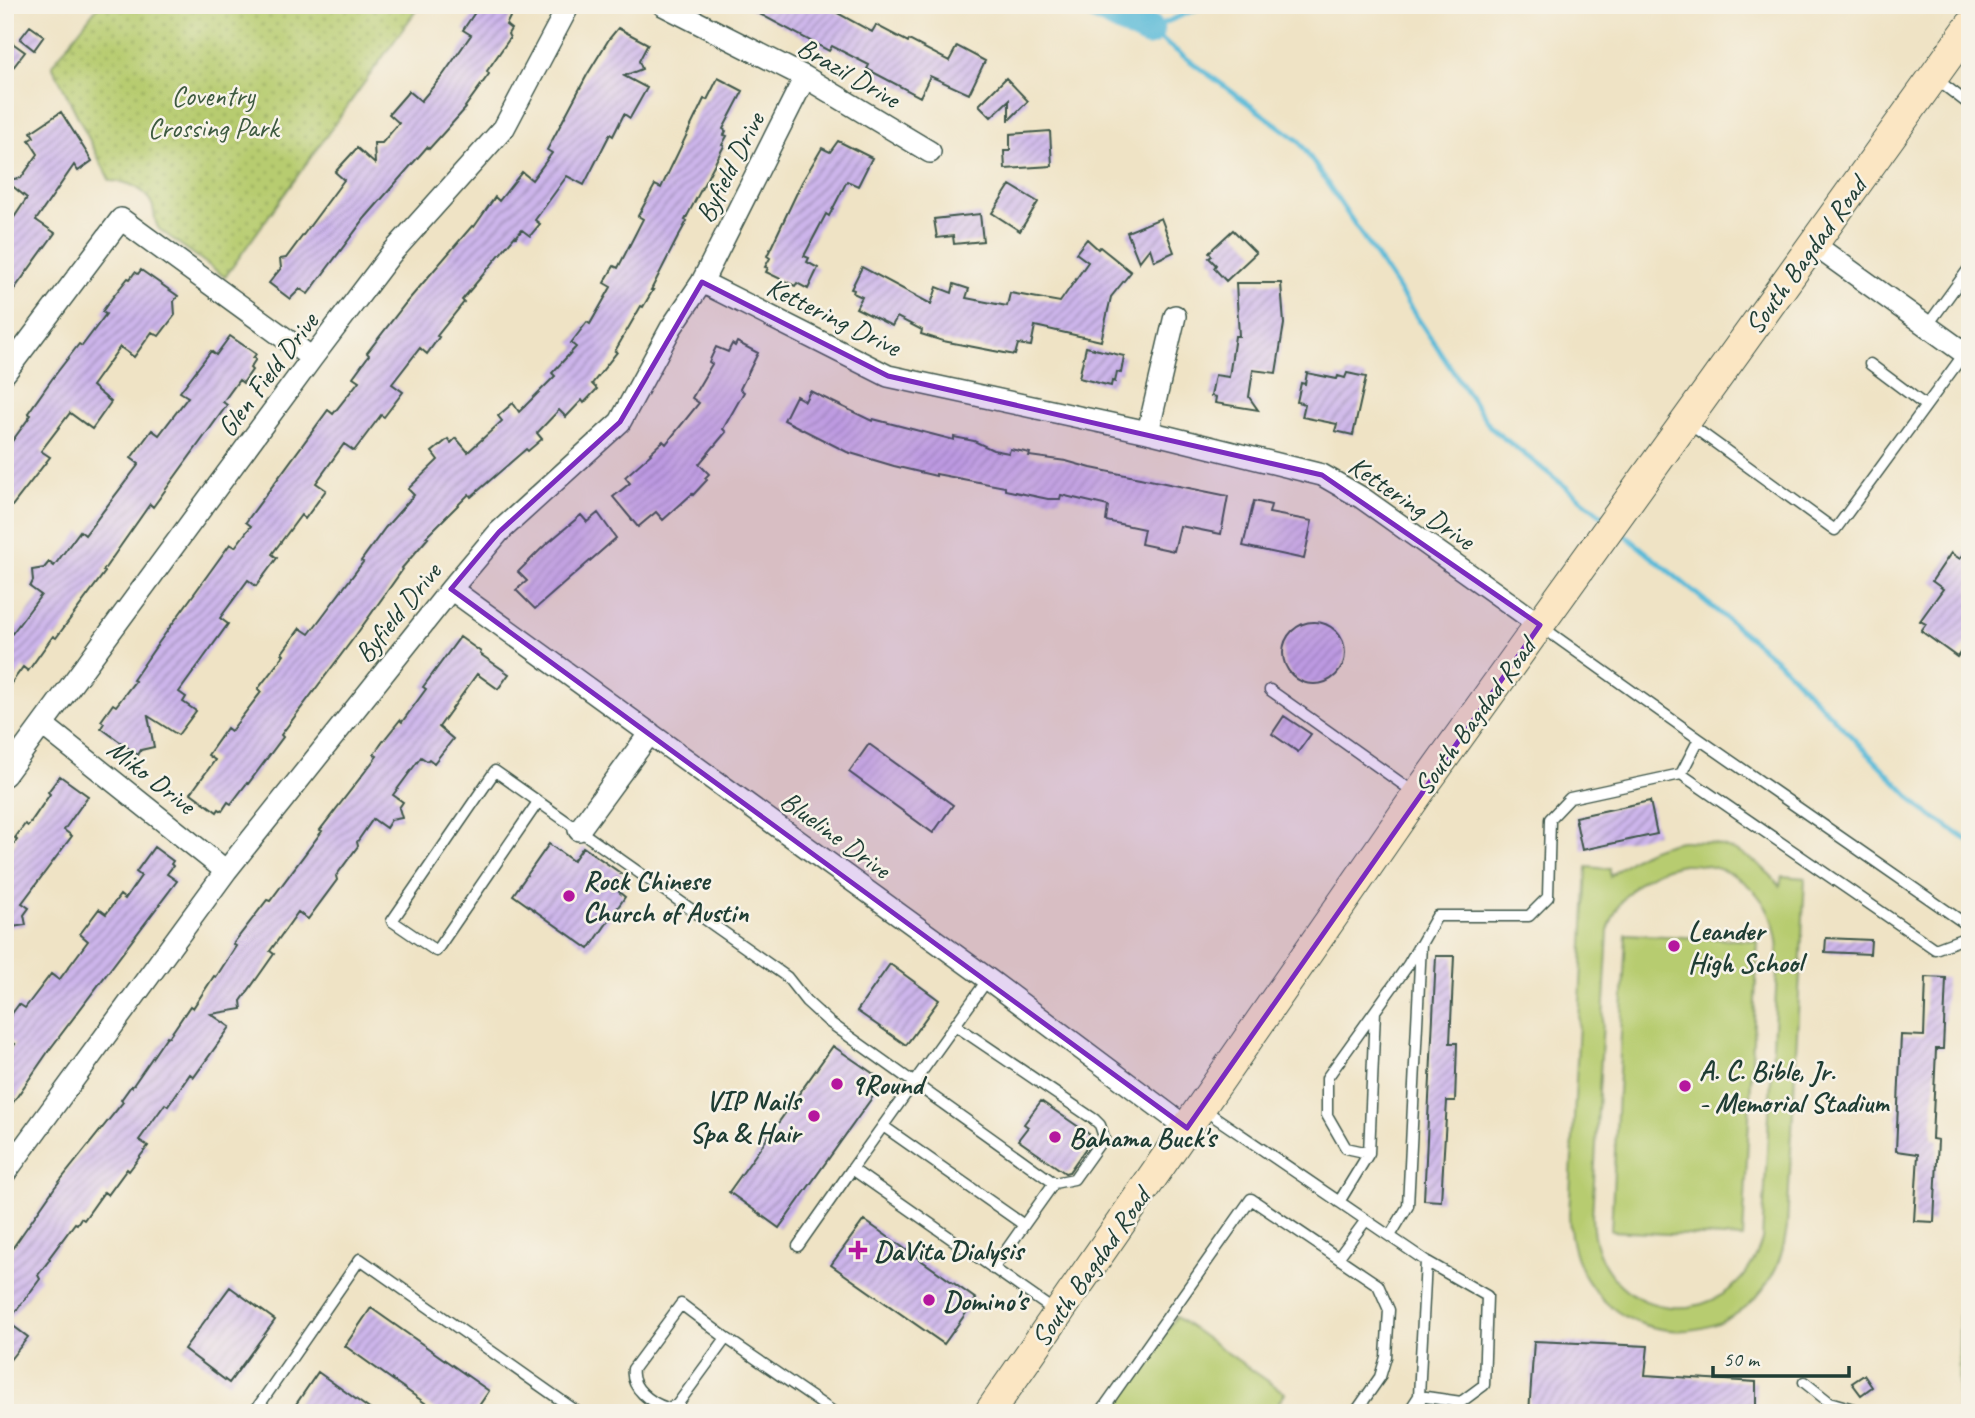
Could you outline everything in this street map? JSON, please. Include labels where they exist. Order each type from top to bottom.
[{"type":"main road","name":"South Bagdad Road","points":[[989,1413],[1417,795],[1970,26]]},
{"type":"street","name":"Glen Field Drive","points":[[5,775],[391,254],[504,128],[569,5]]},
{"type":"street","name":"Brazil Drive","points":[[663,5],[805,76],[930,152]]},
{"type":"street","name":"Byfield Drive","points":[[5,1173],[226,871],[451,589],[499,532],[620,422],[671,328],[702,282],[805,76]]},
{"type":"street","points":[[5,373],[121,219],[312,358]]},
{"type":"street","points":[[1814,244],[1967,356]]},
{"type":"street","name":"Kettering Drive","points":[[702,282],[888,376],[1148,432],[1322,475],[1362,498],[1539,625]]},
{"type":"street","points":[[1148,432],[1175,316]]},
{"type":"street","name":"Blueline Drive","points":[[451,589],[988,979],[1194,1118]]},
{"type":"street","name":"Miko Drive","points":[[43,725],[226,871]]},
{"type":"street","points":[[579,830],[650,733]]},
{"type":"lane","points":[[1934,76],[1970,105]]},
{"type":"lane","points":[[1927,326],[1970,267]]},
{"type":"lane","points":[[1686,421],[1835,530],[1926,406],[1967,356]]},
{"type":"lane","points":[[1870,364],[1926,406]]},
{"type":"lane","name":"Kettering Drive","points":[[1539,625],[1970,927]]},
{"type":"lane","points":[[1270,690],[1417,795]]},
{"type":"lane","points":[[1681,774],[1699,739]]},
{"type":"lane","points":[[538,802],[436,951],[392,921],[495,771],[787,977],[806,1001],[829,1022],[1054,1183]]},
{"type":"lane","points":[[1369,1153],[1346,1148],[1327,1115],[1327,1078],[1408,965],[1437,916],[1529,916],[1548,897],[1550,819],[1570,798],[1681,774],[1935,949],[1970,936]]},
{"type":"lane","points":[[1390,1236],[1408,1206],[1421,944]]},
{"type":"lane","points":[[798,1246],[988,979]]},
{"type":"lane","points":[[1339,1202],[1369,1153],[1375,1011]]},
{"type":"lane","points":[[955,1025],[1095,1120],[1104,1137],[1074,1179],[1054,1183],[993,1269]]},
{"type":"lane","points":[[1194,1118],[1339,1202],[1426,1261],[1487,1296],[1484,1385],[1461,1402],[1419,1396]]},
{"type":"lane","points":[[883,1126],[1024,1225]]},
{"type":"lane","points":[[852,1169],[1058,1313]]},
{"type":"lane","points":[[1100,1413],[1251,1199],[1378,1285],[1389,1310],[1387,1357],[1380,1377],[1355,1413]]},
{"type":"lane","points":[[1338,1258],[1366,1220]]},
{"type":"lane","points":[[258,1413],[257,1408],[261,1401],[360,1259],[579,1413]]},
{"type":"lane","points":[[1420,1413],[1426,1261]]},
{"type":"lane","points":[[726,1338],[677,1405],[667,1408],[657,1405],[635,1385],[632,1378],[633,1369],[681,1304],[835,1413]]},
{"type":"lane","points":[[1804,1382],[1829,1402],[1867,1413]]},
{"type":"lane","points":[[1408,1413],[1419,1396]]},
{"type":"highlighted area","points":[[702,282],[888,376],[1322,475],[1540,625],[1187,1128],[451,589],[499,532],[620,422]]},
{"type":"green space","name":"Coventry Crossing Park","points":[[99,5],[420,5],[225,277],[159,229],[153,207],[142,191],[130,184],[110,181],[52,65]]},
{"type":"green space","name":"A. C. Bible, Jr. - Memorial Stadium","points":[[1696,841],[1724,846],[1749,857],[1780,886],[1782,876],[1805,878],[1787,1228],[1772,1275],[1745,1307],[1711,1326],[1672,1330],[1635,1321],[1602,1299],[1579,1263],[1569,1215],[1587,867],[1610,869],[1610,877],[1642,853],[1670,843]],"holes":[[[1683,864],[1703,865],[1721,870],[1751,888],[1771,917],[1776,935],[1778,955],[1762,1240],[1746,1273],[1723,1294],[1695,1305],[1666,1306],[1639,1298],[1615,1280],[1599,1253],[1592,1217],[1608,931],[1626,895],[1645,879],[1669,867]]]},
{"type":"green space","name":"A. C. Bible, Jr. - Memorial Stadium","points":[[1626,934],[1758,941],[1743,1238],[1611,1231]]},
{"type":"green space","points":[[1960,1256],[1970,1256],[1970,1413],[1958,1413]]},
{"type":"green space","points":[[1176,1317],[1285,1393],[1271,1413],[1109,1413]]},
{"type":"building","points":[[480,5],[516,5],[506,25],[511,29],[508,34],[510,38],[487,71],[489,74],[466,108],[429,149],[427,147],[365,218],[308,294],[300,289],[290,299],[269,283],[281,268],[280,259],[286,258],[344,180],[335,172],[357,148],[375,164],[374,143],[382,143],[399,123],[389,114],[409,91],[421,101],[443,75],[471,35],[463,30]]},
{"type":"building","points":[[743,5],[823,5],[872,32],[876,25],[949,61],[957,46],[985,61],[969,94],[930,76],[920,97],[867,69],[869,65],[832,46],[829,51]]},
{"type":"building","points":[[30,26],[44,36],[34,50],[20,39]]},
{"type":"building","points":[[618,28],[648,44],[639,61],[642,69],[624,76],[647,88],[630,118],[624,114],[613,136],[610,134],[584,185],[567,176],[535,220],[540,224],[530,236],[522,230],[515,236],[462,300],[464,302],[437,336],[439,337],[427,354],[420,348],[392,384],[403,392],[384,417],[381,415],[354,451],[344,444],[316,483],[326,490],[305,519],[301,515],[272,554],[277,558],[256,586],[248,580],[220,618],[228,624],[179,692],[186,697],[183,702],[196,711],[178,735],[148,716],[154,747],[141,750],[138,755],[101,728],[104,723],[101,721],[135,681],[133,680],[157,645],[230,544],[235,547],[251,526],[246,522],[328,410],[333,414],[359,381],[353,377],[369,355],[367,353],[405,304],[472,226],[474,227],[495,197],[499,201],[522,172],[532,180],[552,153],[547,150],[587,75]]},
{"type":"building","points":[[11,42],[25,52],[5,78],[5,49]]},
{"type":"building","points":[[718,78],[743,91],[723,129],[726,131],[724,135],[727,136],[722,145],[724,146],[685,220],[687,221],[653,290],[643,307],[641,306],[615,351],[617,352],[592,384],[597,389],[566,417],[559,410],[537,433],[542,439],[528,451],[526,449],[471,497],[469,494],[426,537],[428,538],[402,568],[248,784],[231,804],[228,802],[222,811],[219,809],[217,812],[191,793],[215,760],[208,755],[227,728],[231,731],[261,692],[258,689],[284,655],[282,653],[300,628],[309,634],[385,528],[414,495],[408,489],[438,460],[432,452],[448,439],[451,443],[456,438],[468,452],[502,421],[498,416],[513,403],[519,412],[555,376],[552,373],[576,347],[571,343],[587,322],[590,324],[611,287],[604,283],[614,266],[618,268],[643,219],[638,216],[655,185],[661,188],[704,99],[707,100]]},
{"type":"building","points":[[1006,78],[1028,101],[1009,120],[1009,100],[991,117],[979,105]]},
{"type":"building","points":[[61,112],[92,161],[78,171],[74,165],[36,220],[55,233],[5,302],[5,231],[27,198],[5,180],[21,178],[38,154],[29,140],[34,137],[31,132]]},
{"type":"building","points":[[1050,131],[1052,166],[1005,169],[1004,151],[1010,151],[1010,134]]},
{"type":"building","points":[[838,141],[872,158],[858,186],[847,181],[804,256],[809,258],[807,262],[818,268],[808,289],[797,283],[795,286],[766,272],[768,268],[765,267],[770,258],[767,256],[802,182],[822,148],[830,152]]},
{"type":"building","points":[[1010,185],[1038,202],[1020,231],[992,213]]},
{"type":"building","points":[[980,214],[983,241],[954,244],[953,236],[937,238],[934,219]]},
{"type":"building","points":[[1161,218],[1174,252],[1154,261],[1150,248],[1139,262],[1127,232]]},
{"type":"building","points":[[1233,230],[1256,253],[1226,281],[1214,268],[1216,265],[1209,258],[1212,256],[1209,252]]},
{"type":"building","points":[[1087,239],[1131,272],[1111,297],[1101,341],[1035,326],[1031,346],[1018,344],[1015,355],[943,341],[921,334],[922,330],[897,317],[892,326],[856,308],[862,297],[851,289],[862,267],[931,304],[937,287],[952,293],[954,284],[969,289],[966,298],[1007,306],[1010,293],[1060,302],[1088,262],[1076,253]]},
{"type":"building","points":[[141,270],[178,296],[174,301],[175,315],[159,336],[152,332],[134,357],[120,347],[92,386],[111,402],[92,429],[70,413],[41,451],[50,457],[5,515],[5,451],[52,379],[106,314],[102,312],[112,298],[128,278]]},
{"type":"building","points":[[1236,283],[1281,283],[1284,324],[1276,373],[1253,370],[1249,397],[1258,410],[1215,403],[1216,397],[1211,396],[1215,375],[1229,377],[1235,336],[1239,336]]},
{"type":"building","points":[[230,336],[256,354],[250,368],[252,370],[243,383],[239,380],[223,402],[227,405],[153,507],[150,504],[103,571],[105,572],[56,638],[53,636],[28,671],[23,667],[5,692],[5,643],[41,595],[30,587],[33,581],[32,570],[44,568],[49,562],[54,566],[80,531],[85,535],[139,464],[131,458],[152,430],[159,435],[188,397],[180,392],[211,351],[216,355]]},
{"type":"building","points":[[737,342],[758,353],[740,389],[744,392],[723,429],[726,432],[699,464],[709,474],[705,478],[707,480],[663,520],[656,512],[638,527],[613,497],[630,483],[625,477],[663,441],[666,444],[699,403],[692,398],[712,364],[709,362],[716,347],[728,352],[732,344],[735,346]]},
{"type":"building","points":[[1086,347],[1124,356],[1121,373],[1117,372],[1115,382],[1112,381],[1111,386],[1079,378]]},
{"type":"building","points":[[1307,373],[1337,379],[1338,376],[1345,378],[1347,373],[1366,377],[1353,435],[1335,431],[1337,424],[1302,417],[1305,404],[1297,402],[1301,383],[1305,384]]},
{"type":"building","points":[[810,391],[872,421],[873,419],[954,440],[954,437],[974,441],[993,450],[1009,453],[1010,449],[1030,453],[1029,456],[1066,461],[1228,496],[1221,534],[1180,526],[1174,551],[1141,544],[1144,529],[1106,521],[1108,506],[1061,495],[1060,499],[1048,499],[1005,490],[1005,487],[936,476],[847,452],[784,420],[796,396],[805,401]]},
{"type":"building","points":[[1254,501],[1271,505],[1269,513],[1312,521],[1304,559],[1243,546]]},
{"type":"building","points":[[598,513],[616,538],[535,609],[516,590],[527,581],[518,572],[581,515],[587,522]]},
{"type":"building","points":[[1970,546],[1970,639],[1957,657],[1921,631],[1926,624],[1920,621],[1943,589],[1932,581],[1951,553],[1960,559]]},
{"type":"building","points":[[1308,622],[1320,622],[1336,631],[1343,641],[1343,665],[1336,675],[1320,684],[1308,684],[1297,679],[1288,670],[1283,659],[1283,647],[1288,636],[1297,627]]},
{"type":"building","points":[[460,637],[509,674],[498,689],[477,674],[439,727],[453,739],[434,763],[421,757],[393,795],[403,802],[399,808],[402,818],[391,820],[386,828],[373,819],[357,842],[358,846],[336,876],[337,880],[308,919],[298,912],[270,951],[274,954],[241,1001],[242,1009],[211,1014],[230,1027],[194,1077],[190,1074],[168,1106],[165,1104],[139,1140],[148,1146],[129,1171],[127,1169],[108,1195],[104,1192],[84,1220],[81,1218],[75,1223],[49,1258],[38,1275],[40,1279],[8,1322],[28,1337],[5,1366],[5,1259],[55,1187],[123,1102],[121,1100],[167,1036],[169,1037],[190,1006],[193,1008],[214,976],[216,977],[236,946],[233,944],[267,900],[270,901],[322,831],[320,830],[377,756],[374,754],[384,740],[400,720],[402,722],[426,689],[423,687]]},
{"type":"building","points":[[1284,716],[1311,734],[1298,752],[1272,734]]},
{"type":"building","points":[[869,744],[953,805],[933,833],[849,772]]},
{"type":"building","points":[[60,776],[88,796],[64,830],[72,836],[22,903],[29,908],[24,915],[26,925],[5,928],[5,856]]},
{"type":"building","points":[[1650,801],[1657,834],[1582,850],[1575,817]]},
{"type":"building","name":"Rock Chinese Church of Austin","points":[[549,844],[573,861],[583,847],[629,879],[619,892],[625,897],[589,949],[513,895]]},
{"type":"building","points":[[154,847],[173,861],[167,874],[177,881],[50,1049],[5,1114],[5,1058],[15,1044],[5,1037],[5,1023],[19,1004],[25,1008],[51,974],[59,980],[88,941],[80,934],[99,909],[106,914],[120,895],[125,899],[141,876],[136,872]]},
{"type":"building","points":[[1826,938],[1871,940],[1870,954],[1825,952]]},
{"type":"building","points":[[1436,956],[1454,956],[1450,1043],[1457,1043],[1455,1101],[1447,1101],[1441,1201],[1424,1200]]},
{"type":"building","points":[[890,964],[939,1000],[906,1045],[857,1011]]},
{"type":"building","points":[[1926,977],[1946,978],[1943,1049],[1936,1049],[1932,1139],[1938,1140],[1934,1222],[1914,1221],[1918,1154],[1896,1151],[1901,1035],[1924,1036]]},
{"type":"building","points":[[833,1046],[884,1081],[779,1228],[729,1192]]},
{"type":"building","name":"Bahama Buck's","points":[[1041,1101],[1089,1134],[1090,1142],[1069,1172],[1065,1173],[1018,1140],[1028,1127],[1024,1124]]},
{"type":"building","points":[[864,1220],[976,1299],[944,1344],[831,1265]]},
{"type":"building","points":[[230,1287],[275,1320],[229,1383],[184,1349]]},
{"type":"building","points":[[371,1308],[489,1391],[474,1413],[439,1413],[345,1346]]},
{"type":"building","points":[[1534,1341],[1648,1346],[1645,1375],[1756,1382],[1756,1413],[1529,1413]]},
{"type":"building","points":[[318,1372],[375,1413],[290,1413]]},
{"type":"building","points":[[1864,1375],[1872,1387],[1861,1395],[1852,1383]]},
{"type":"waterway","points":[[1097,5],[1148,30]]},
{"type":"waterway","points":[[1148,30],[1206,5]]},
{"type":"waterway","points":[[1148,30],[1299,141],[1491,428],[1604,517]]},
{"type":"waterway","points":[[1619,530],[1779,662],[1923,810],[1970,842]]},
{"type":"place","name":"Rock Chinese Church of Austin","points":[[569,896]]},
{"type":"place","name":"Leander High School","points":[[1674,946]]},
{"type":"place","name":"9Round","points":[[837,1084]]},
{"type":"place","name":"A. C. Bible, Jr. - Memorial Stadium","points":[[1685,1086]]},
{"type":"place","name":"VIP Nails Spa & Hair","points":[[814,1116]]},
{"type":"place","name":"Bahama Buck's","points":[[1055,1137]]},
{"type":"place","name":"DaVita Dialysis","points":[[858,1250]]},
{"type":"place","name":"Domino's","points":[[929,1300]]}]
